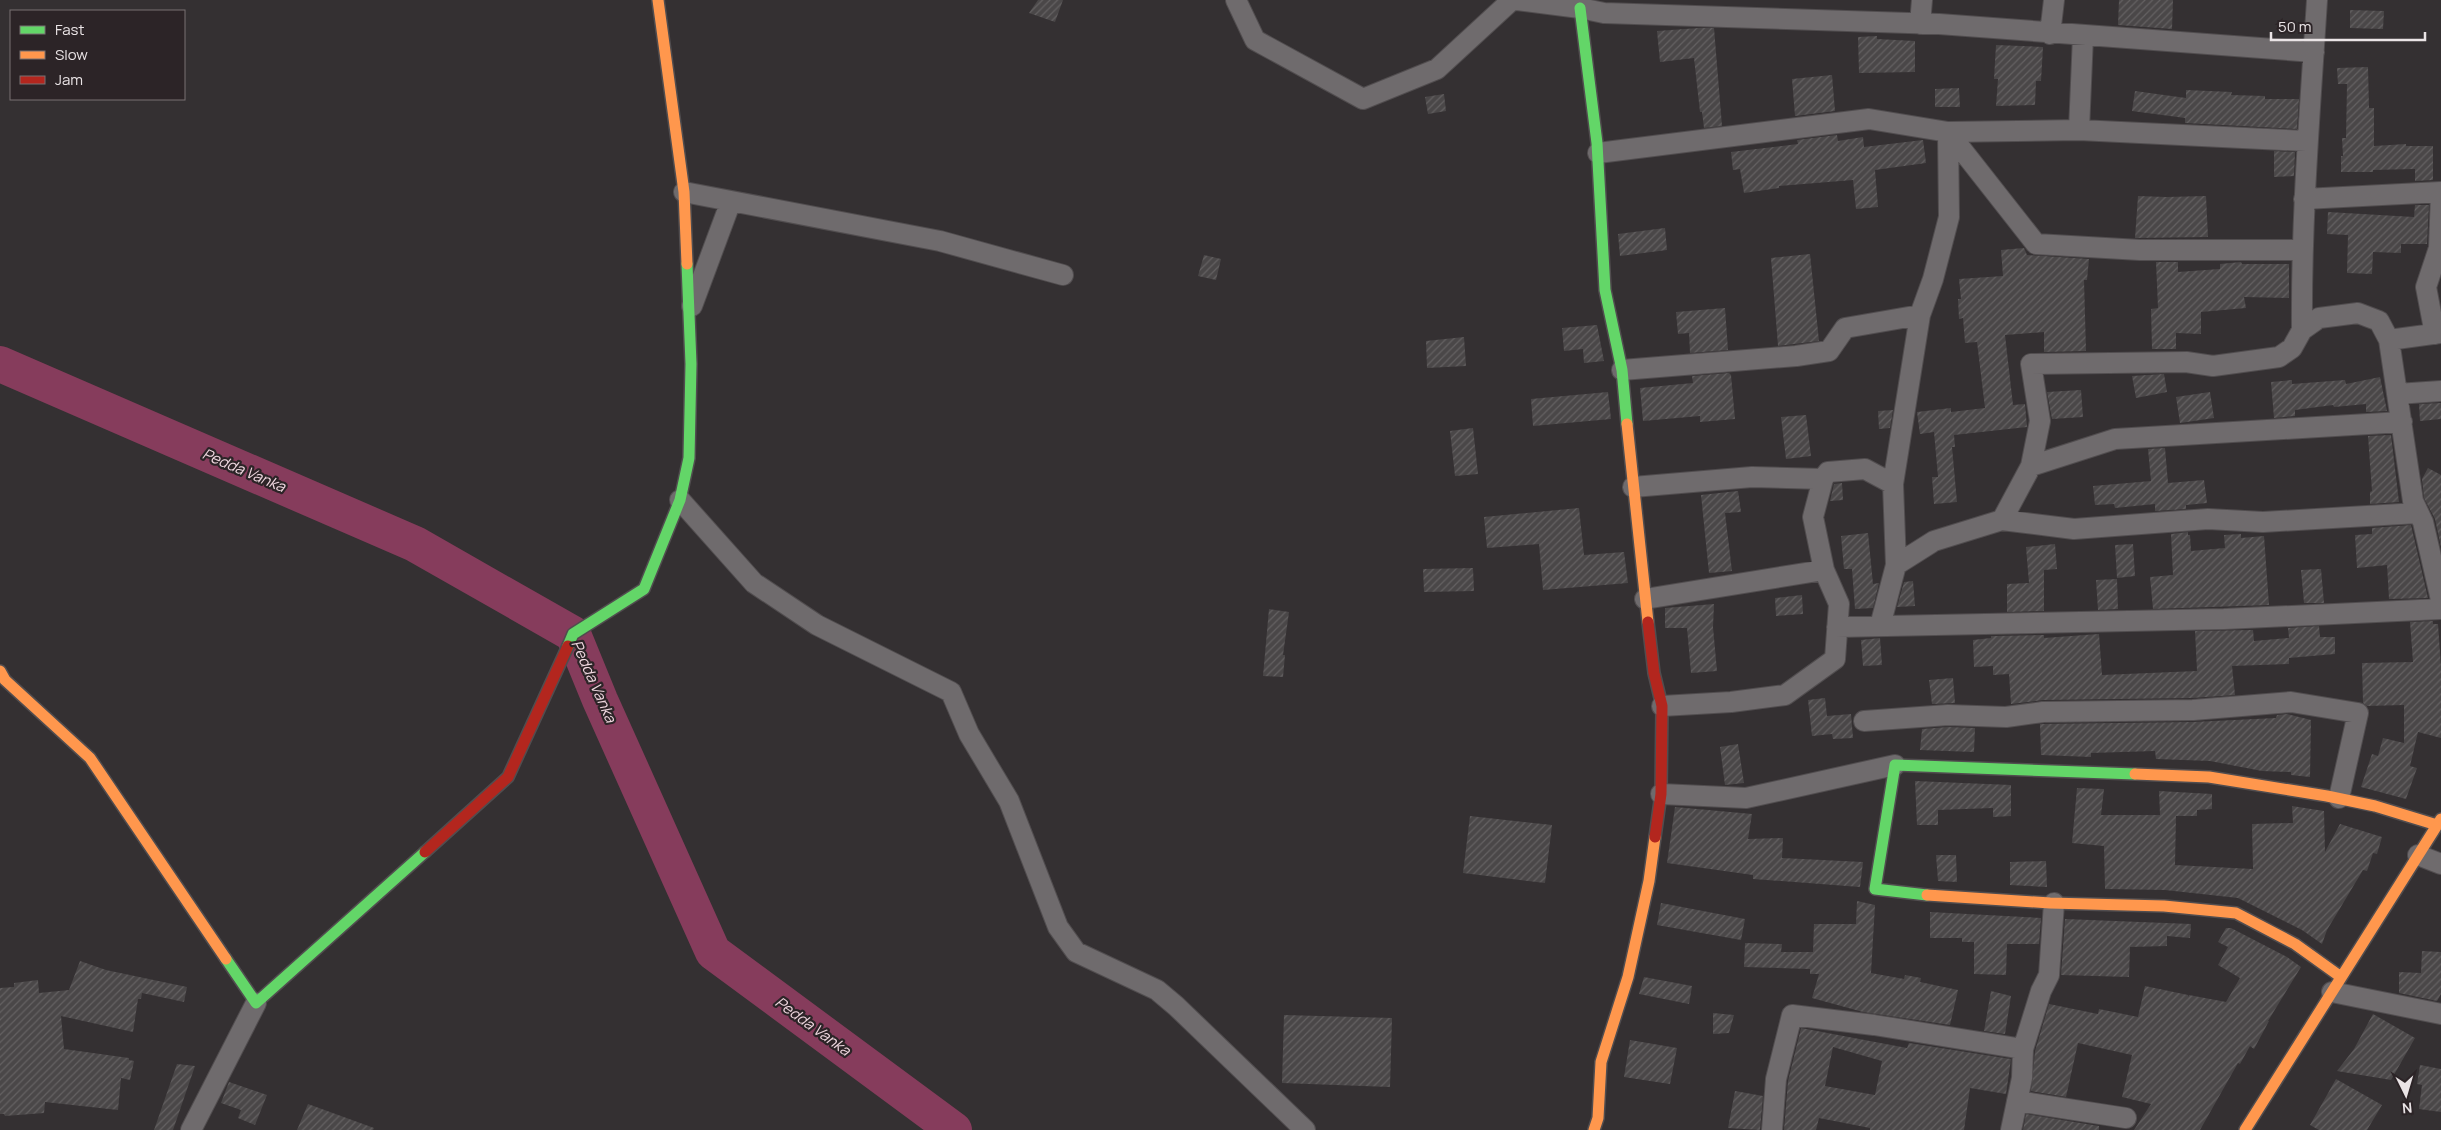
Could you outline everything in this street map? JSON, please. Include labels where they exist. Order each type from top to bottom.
[{"type":"street","points":[[191,1130],[256,1003],[508,777],[573,634],[644,589],[680,500],[689,458],[691,364],[684,192],[658,0]]},
{"type":"street","points":[[1236,0],[1254,40],[1363,99],[1437,69],[1512,0]]},
{"type":"street","points":[[1517,0],[1604,13],[1920,24],[2314,52]]},
{"type":"street","points":[[1920,24],[1922,0]]},
{"type":"street","points":[[2050,34],[2054,0]]},
{"type":"street","points":[[2302,330],[2301,250],[2306,142],[2317,0]]},
{"type":"street","points":[[1580,8],[1598,153],[1605,290],[1622,370],[1645,598],[1654,673],[1662,706],[1661,794],[1649,881],[1628,977],[1601,1062],[1598,1118],[1594,1130]]},
{"type":"street","points":[[2080,130],[2083,36]]},
{"type":"street","points":[[1598,153],[1870,119],[1948,132],[2080,130],[2306,142]]},
{"type":"street","points":[[1948,132],[2036,244],[2140,250],[2301,250]]},
{"type":"street","points":[[1880,626],[1896,565],[1893,484],[1920,315],[1933,279],[1950,217],[1948,132]]},
{"type":"street","points":[[684,192],[940,241],[1063,275]]},
{"type":"street","points":[[2304,199],[2441,192],[2439,248],[2426,287],[2438,333],[2389,340]]},
{"type":"street","points":[[688,317],[731,201]]},
{"type":"street","points":[[2002,520],[2031,466],[2040,421],[2031,364],[2178,362],[2213,366],[2279,357],[2292,348],[2302,330],[2319,318],[2358,313],[2379,321],[2389,340],[2414,501],[2423,522],[2441,600]]},
{"type":"street","points":[[1622,370],[1796,356],[1830,351],[1845,328],[1920,315]]},
{"type":"street","points":[[2397,394],[2441,391]]},
{"type":"street","points":[[2031,466],[2115,439],[2402,422]]},
{"type":"street","points":[[1662,706],[1732,702],[1786,694],[1835,659],[1840,604],[1824,570],[1813,518],[1823,479],[1828,472],[1864,469],[1893,484]]},
{"type":"street","points":[[1633,487],[1752,476],[1823,479]]},
{"type":"street","points":[[680,500],[754,583],[817,625],[951,692],[969,734],[1009,801],[1058,927],[1076,952],[1157,990],[1305,1130]]},
{"type":"street","points":[[1896,565],[1934,541],[2002,520],[2074,529],[2208,519],[2263,522],[2418,512]]},
{"type":"street","points":[[1645,598],[1824,570]]},
{"type":"street","points":[[1838,627],[2224,619],[2441,609]]},
{"type":"street","points":[[0,670],[5,680],[90,758],[256,1003]]},
{"type":"street","points":[[1864,721],[1948,715],[2006,717],[2043,712],[2193,710],[2291,702],[2358,713],[2339,798]]},
{"type":"street","points":[[1661,794],[1746,798],[1895,765],[2209,777],[2241,785],[2339,798],[2439,822],[2245,1130]]},
{"type":"street","points":[[1895,765],[1875,889],[1931,896],[2054,904],[2164,906],[2236,913],[2295,944],[2336,985],[2441,1014]]},
{"type":"street","points":[[2418,855],[2441,864]]},
{"type":"street","points":[[2011,1130],[2022,1078],[2023,1049],[2041,991],[2049,975],[2054,904]]},
{"type":"street","points":[[1772,1130],[1776,1079],[1792,1015],[2023,1049]]},
{"type":"street","points":[[2017,1101],[2126,1118]]},
{"type":"building","points":[[1038,0],[1063,0],[1055,22],[1029,13]]},
{"type":"building","points":[[2119,0],[2173,0],[2172,29],[2118,25]]},
{"type":"building","points":[[2350,10],[2384,11],[2383,29],[2350,28]]},
{"type":"building","points":[[1714,28],[1722,126],[1704,128],[1702,112],[1700,112],[1694,58],[1660,62],[1657,31]]},
{"type":"building","points":[[1877,36],[1877,39],[1915,41],[1915,72],[1859,73],[1858,37]]},
{"type":"building","points":[[1996,45],[2043,47],[2041,81],[2036,81],[2035,105],[1996,106],[1998,79],[1994,79]]},
{"type":"building","points":[[2368,67],[2369,108],[2374,108],[2374,146],[2406,144],[2406,146],[2433,146],[2433,180],[2415,181],[2415,169],[2341,172],[2341,156],[2343,156],[2342,138],[2346,138],[2347,84],[2338,84],[2337,68]]},
{"type":"building","points":[[1832,75],[1835,111],[1795,116],[1792,79]]},
{"type":"building","points":[[1959,88],[1960,107],[1935,107],[1935,89]]},
{"type":"building","points":[[2186,90],[2232,92],[2231,95],[2265,96],[2265,99],[2299,99],[2297,129],[2185,123],[2185,118],[2132,111],[2135,91],[2186,98]]},
{"type":"building","points":[[1444,94],[1446,111],[1428,114],[1425,97]]},
{"type":"building","points":[[1837,135],[1838,141],[1863,137],[1864,147],[1923,140],[1926,163],[1875,170],[1878,207],[1856,209],[1853,180],[1779,186],[1779,188],[1744,193],[1740,169],[1733,170],[1731,152],[1798,144],[1797,140]]},
{"type":"building","points":[[2274,151],[2295,152],[2294,176],[2274,177]]},
{"type":"building","points":[[2138,196],[2206,196],[2208,237],[2135,238]]},
{"type":"building","points":[[2415,205],[2429,205],[2427,244],[2401,244],[2401,253],[2373,252],[2372,274],[2347,273],[2348,235],[2327,234],[2328,212],[2414,217]]},
{"type":"building","points":[[1665,228],[1667,250],[1620,256],[1618,234]]},
{"type":"building","points":[[2024,248],[2027,255],[2089,259],[2087,280],[2084,280],[2086,351],[2044,352],[2044,332],[2005,335],[2013,405],[2025,404],[2027,427],[1954,435],[1955,447],[1952,447],[1957,502],[1934,504],[1932,477],[1938,477],[1934,432],[1920,434],[1917,412],[1951,408],[1951,412],[1985,408],[1977,342],[1965,343],[1963,318],[1959,319],[1958,299],[1961,299],[1959,279],[2003,276],[2001,250]]},
{"type":"building","points":[[1810,254],[1819,341],[1778,346],[1771,258]]},
{"type":"building","points":[[1204,255],[1221,259],[1216,280],[1198,276]]},
{"type":"building","points":[[2156,262],[2178,262],[2178,272],[2220,269],[2220,264],[2241,262],[2242,264],[2289,264],[2289,298],[2244,297],[2246,308],[2201,312],[2201,334],[2176,333],[2176,349],[2152,349],[2151,309],[2158,308]]},
{"type":"building","points":[[1725,308],[1728,350],[1690,353],[1689,333],[1678,334],[1676,312]]},
{"type":"building","points":[[1597,325],[1604,361],[1584,363],[1583,349],[1564,351],[1562,328]]},
{"type":"building","points":[[1464,337],[1466,366],[1427,368],[1426,341]]},
{"type":"building","points":[[1729,373],[1731,375],[1735,419],[1700,422],[1700,416],[1643,421],[1640,388],[1693,383],[1692,376]]},
{"type":"building","points":[[2164,374],[2167,392],[2136,398],[2132,376]]},
{"type":"building","points":[[2380,377],[2387,411],[2366,412],[2366,404],[2334,407],[2333,405],[2295,410],[2295,416],[2274,418],[2271,382],[2292,380],[2292,384],[2345,380],[2346,384]]},
{"type":"building","points":[[2081,390],[2083,417],[2052,419],[2047,392]]},
{"type":"building","points":[[1608,392],[1611,419],[1533,426],[1531,399]]},
{"type":"building","points":[[2210,392],[2214,418],[2180,423],[2176,397]]},
{"type":"building","points":[[2441,403],[2441,419],[2420,421],[2419,404]]},
{"type":"building","points":[[1893,410],[1890,428],[1879,429],[1878,411]]},
{"type":"building","points":[[1806,415],[1811,456],[1786,459],[1781,417]]},
{"type":"building","points":[[1473,428],[1478,474],[1455,476],[1450,431]]},
{"type":"building","points":[[2391,435],[2399,502],[2370,504],[2370,492],[2372,491],[2368,436]]},
{"type":"building","points":[[2165,448],[2168,483],[2204,480],[2207,503],[2186,505],[2186,509],[2155,511],[2155,504],[2115,508],[2114,504],[2095,505],[2093,486],[2151,481],[2148,449]]},
{"type":"building","points":[[2428,468],[2441,475],[2441,547],[2435,519],[2424,498],[2422,479]]},
{"type":"building","points":[[1842,483],[1843,500],[1830,501],[1834,484]]},
{"type":"building","points":[[1738,491],[1741,512],[1725,513],[1732,571],[1709,573],[1701,495]]},
{"type":"building","points":[[1579,508],[1584,555],[1624,552],[1628,583],[1543,590],[1539,544],[1487,548],[1484,517]]},
{"type":"building","points":[[2411,525],[2428,598],[2389,599],[2387,565],[2357,568],[2355,535],[2372,534],[2372,528]]},
{"type":"building","points":[[2188,532],[2188,535],[2190,535],[2191,551],[2225,548],[2224,535],[2241,534],[2241,538],[2264,536],[2269,605],[2153,609],[2150,577],[2173,575],[2171,534]]},
{"type":"building","points":[[1868,533],[1873,584],[1879,583],[1873,608],[1855,609],[1852,569],[1844,569],[1841,536]]},
{"type":"building","points":[[2055,544],[2057,569],[2044,570],[2044,611],[2007,612],[2007,584],[2029,583],[2026,547]]},
{"type":"building","points":[[2133,544],[2135,576],[2117,578],[2115,545]]},
{"type":"building","points":[[1473,568],[1474,591],[1424,592],[1423,569]]},
{"type":"building","points":[[2321,569],[2324,603],[2304,603],[2301,570]]},
{"type":"building","points":[[2117,579],[2118,609],[2098,610],[2096,580]]},
{"type":"building","points":[[1913,581],[1915,606],[1897,607],[1904,582]]},
{"type":"building","points":[[1802,595],[1803,614],[1776,616],[1775,598]]},
{"type":"building","points":[[1714,604],[1713,627],[1717,671],[1691,673],[1687,628],[1665,628],[1665,608]]},
{"type":"building","points":[[1269,609],[1289,612],[1283,655],[1285,655],[1283,677],[1263,676]]},
{"type":"building","points":[[2433,621],[2433,624],[2438,624],[2441,667],[2441,738],[2418,732],[2410,766],[2417,768],[2406,799],[2361,787],[2372,754],[2378,756],[2383,738],[2404,743],[2404,705],[2367,706],[2363,703],[2362,663],[2413,662],[2410,622]]},
{"type":"building","points":[[2319,626],[2320,637],[2335,637],[2335,654],[2289,658],[2289,664],[2232,666],[2235,695],[2192,698],[2043,700],[2011,704],[2009,674],[1993,675],[1993,666],[1974,667],[1973,640],[1991,638],[1991,636],[2044,635],[2044,638],[2099,634],[2102,675],[2197,671],[2195,631],[2253,630],[2254,641],[2289,638],[2288,628]]},
{"type":"building","points":[[1880,638],[1882,665],[1863,666],[1861,640]]},
{"type":"building","points":[[1953,678],[1955,703],[1932,704],[1929,680]]},
{"type":"building","points":[[1825,698],[1827,716],[1851,714],[1853,738],[1833,739],[1832,734],[1812,736],[1808,700]]},
{"type":"building","points":[[2287,714],[2311,720],[2310,777],[2291,775],[2291,772],[2262,771],[2210,761],[2156,759],[2155,751],[2091,753],[2091,757],[2041,755],[2040,724],[2193,722],[2276,718],[2277,715]]},
{"type":"building","points":[[1948,727],[1975,728],[1974,752],[1920,750],[1922,729]]},
{"type":"building","points":[[1738,744],[1744,783],[1725,785],[1720,747]]},
{"type":"building","points":[[1915,781],[2011,785],[2011,816],[1993,817],[1993,808],[1938,810],[1938,825],[1917,825]]},
{"type":"building","points":[[2077,788],[2104,789],[2101,815],[2160,815],[2159,791],[2212,794],[2212,809],[2197,810],[2197,816],[2176,816],[2175,865],[2253,869],[2252,824],[2293,823],[2292,806],[2324,811],[2325,852],[2340,824],[2382,837],[2377,854],[2373,853],[2367,871],[2363,870],[2327,930],[2322,944],[2302,930],[2238,898],[2165,890],[2105,889],[2104,846],[2072,843]]},
{"type":"building","points":[[1675,807],[1752,814],[1748,839],[1783,838],[1782,858],[1863,862],[1860,887],[1753,879],[1753,875],[1667,863]]},
{"type":"building","points":[[1470,816],[1552,825],[1545,883],[1463,873]]},
{"type":"building","points":[[1936,855],[1956,855],[1957,882],[1938,881]]},
{"type":"building","points":[[2046,861],[2047,887],[2010,885],[2010,862]]},
{"type":"building","points":[[1857,901],[1875,905],[1871,973],[1904,979],[1905,975],[1921,978],[1920,982],[1958,990],[1950,1025],[1863,1012],[1812,998],[1819,974],[1810,974],[1810,969],[1744,967],[1745,943],[1782,944],[1781,952],[1813,952],[1814,924],[1856,924]]},
{"type":"building","points":[[1661,903],[1745,919],[1741,940],[1657,925]]},
{"type":"building","points":[[1930,912],[2041,918],[2039,944],[2007,944],[2006,975],[1974,974],[1974,942],[1962,942],[1962,938],[1930,938]]},
{"type":"building","points":[[2065,919],[2191,924],[2190,938],[2167,936],[2167,946],[2130,947],[2129,977],[2061,975]]},
{"type":"building","points":[[2226,928],[2231,928],[2287,957],[2301,967],[2268,1021],[2254,1049],[2250,1046],[2240,1064],[2238,1063],[2200,1130],[2134,1130],[2151,1104],[2122,1097],[2132,1055],[2078,1043],[2066,1097],[2031,1091],[2035,1051],[2049,1004],[2098,1014],[2099,1009],[2138,1017],[2145,986],[2188,995],[2188,997],[2189,995],[2226,1002],[2240,978],[2218,965],[2228,947],[2218,942]]},
{"type":"building","points":[[2422,951],[2441,952],[2441,994],[2437,1001],[2399,993],[2399,972],[2421,973]]},
{"type":"building","points":[[80,961],[106,970],[187,987],[184,1002],[142,993],[141,999],[138,999],[133,1032],[61,1016],[64,1049],[129,1058],[129,1060],[134,1061],[130,1080],[121,1078],[118,1110],[45,1102],[44,1113],[5,1116],[0,1114],[0,988],[14,987],[14,983],[38,980],[39,993],[69,990]]},
{"type":"building","points":[[1644,977],[1692,986],[1689,1004],[1639,994]]},
{"type":"building","points":[[1991,991],[2011,996],[2005,1034],[1984,1031]]},
{"type":"building","points":[[1713,1013],[1734,1015],[1729,1033],[1713,1034]]},
{"type":"building","points":[[2373,1014],[2415,1038],[2391,1080],[2337,1071],[2354,1049]]},
{"type":"building","points":[[1284,1015],[1392,1018],[1390,1087],[1282,1083]]},
{"type":"building","points":[[1801,1028],[1907,1048],[1909,1043],[2011,1059],[2006,1094],[1970,1088],[1964,1130],[1870,1130],[1870,1128],[1819,1118],[1816,1130],[1784,1130],[1788,1081]],"holes":[[[1833,1047],[1882,1061],[1875,1095],[1825,1086]]]},
{"type":"building","points":[[1630,1040],[1677,1048],[1670,1084],[1624,1077]]},
{"type":"building","points":[[177,1064],[195,1066],[173,1130],[154,1130]]},
{"type":"building","points":[[2420,1065],[2441,1069],[2441,1112],[2419,1109],[2422,1085],[2417,1084]]},
{"type":"building","points":[[2336,1079],[2382,1105],[2367,1130],[2319,1130],[2310,1125]]},
{"type":"building","points":[[229,1082],[267,1095],[255,1125],[238,1118],[241,1110],[221,1103]]},
{"type":"building","points":[[1735,1091],[1763,1096],[1760,1130],[1728,1128]]},
{"type":"building","points":[[308,1104],[374,1128],[373,1130],[297,1130]]},
{"type":"building","points":[[2026,1114],[2099,1126],[2099,1130],[2023,1130]]},
{"type":"waterway","name":"Pedda Vanka","points":[[0,364],[415,544],[573,634],[600,700],[713,952],[954,1130]]},
{"type":"traffic: fast","points":[[1580,8],[1597,143],[1605,290],[1622,370],[1627,424]]},
{"type":"traffic: fast","points":[[568,646],[573,634],[644,589],[680,500],[689,458],[691,364],[687,264]]},
{"type":"traffic: fast","points":[[1927,895],[1875,889],[1895,765],[2135,774]]},
{"type":"traffic: fast","points":[[226,959],[256,1003],[425,852]]},
{"type":"traffic: slow","points":[[658,0],[684,192],[687,264]]},
{"type":"traffic: slow","points":[[1627,424],[1648,622]]},
{"type":"traffic: slow","points":[[0,671],[5,680],[90,758],[226,959]]},
{"type":"traffic: slow","points":[[2135,774],[2209,777],[2327,796],[2375,806],[2437,825]]},
{"type":"traffic: slow","points":[[2245,1130],[2441,819]]},
{"type":"traffic: slow","points":[[1594,1130],[1598,1118],[1601,1062],[1628,977],[1649,881],[1655,837]]},
{"type":"traffic: slow","points":[[1927,895],[2050,903],[2164,906],[2236,913],[2295,944],[2341,977]]},
{"type":"traffic: jam","points":[[1648,622],[1654,673],[1662,706],[1661,794],[1655,837]]},
{"type":"traffic: jam","points":[[425,852],[508,777],[568,646]]}]
